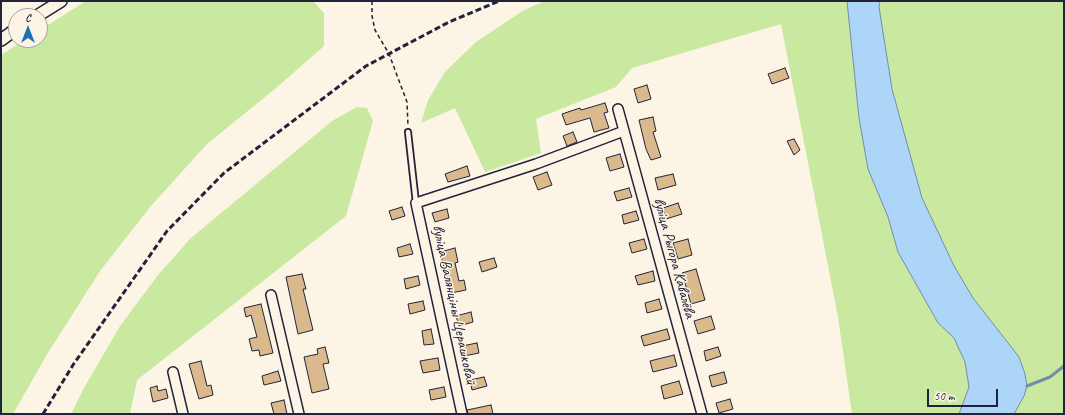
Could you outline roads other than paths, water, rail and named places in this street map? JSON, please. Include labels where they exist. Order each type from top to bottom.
[{"type":"street","points":[[48,9],[61,1]]},
{"type":"street","name":"вуліца Рыгора Кавалёва","points":[[618,109],[702,414]]},
{"type":"street","points":[[416,203],[536,164],[624,131]]},
{"type":"street","name":"вуліца Валянціны Церашковай","points":[[416,203],[462,414]]},
{"type":"street","points":[[271,295],[299,414]]},
{"type":"street","points":[[173,372],[183,414]]},
{"type":"lane","points":[[408,132],[416,203]]},
{"type":"water","points":[[847,1],[880,1],[879,7],[892,89],[922,198],[954,266],[973,298],[1019,357],[1025,374],[1027,386],[1024,396],[1014,414],[959,414],[969,387],[965,362],[954,338],[938,323],[898,252],[888,217],[868,169],[859,118]]},
{"type":"waterway","points":[[1027,386],[1050,377],[1064,366]]},
{"type":"railway","points":[[43,414],[73,365],[167,231],[224,173],[366,66],[449,22],[499,1]]}]
